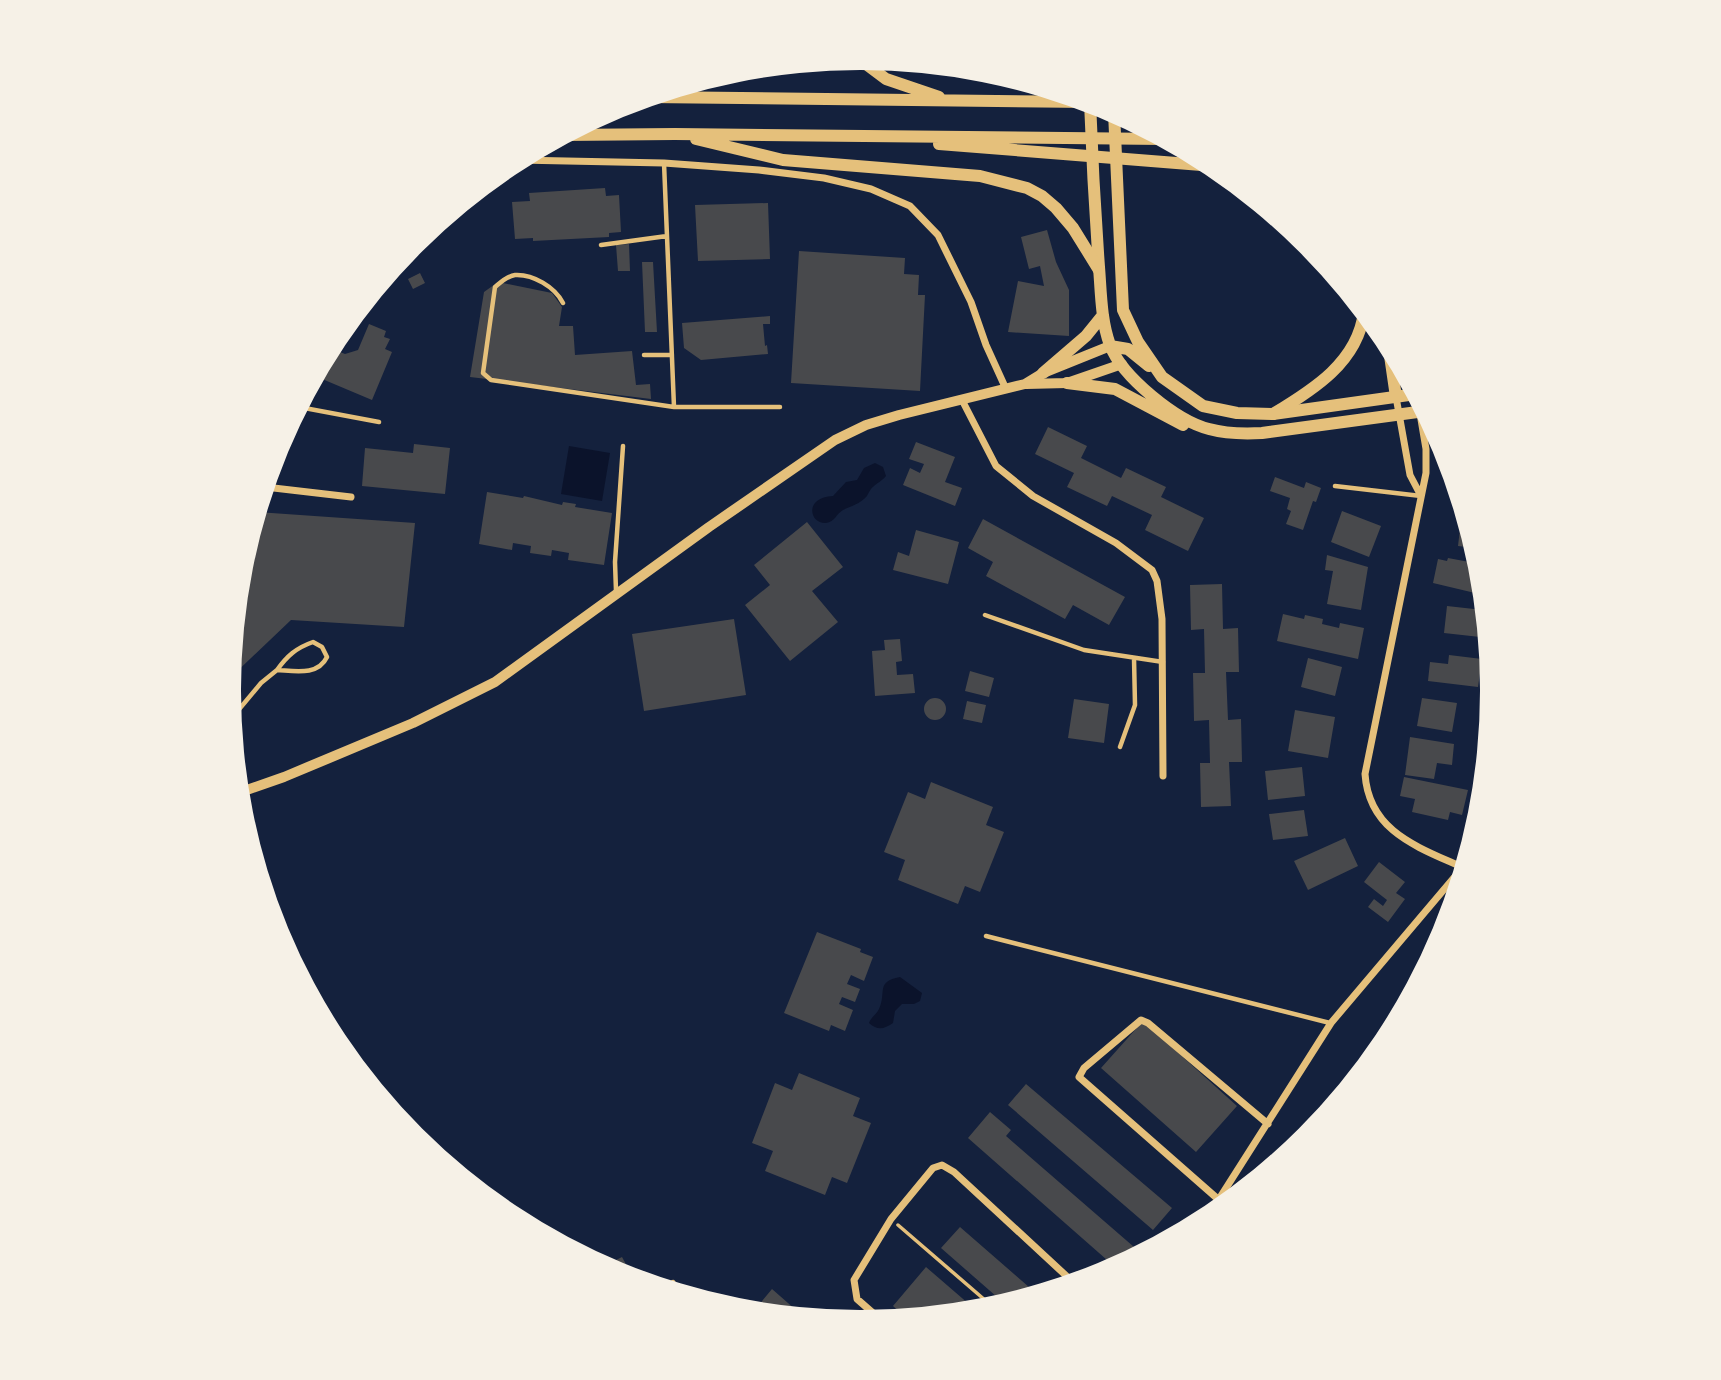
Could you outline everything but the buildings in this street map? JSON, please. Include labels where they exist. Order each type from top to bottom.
[{"type":"main road","points":[[874,70],[886,79],[950,100]]},
{"type":"main road","points":[[679,97],[1055,102]]},
{"type":"main road","points":[[1090,114],[1099,270],[1103,315],[1110,346],[1122,364],[1160,402],[1178,415],[1207,429]]},
{"type":"main road","points":[[1115,125],[1123,310],[1128,349],[1122,364]]},
{"type":"main road","points":[[675,134],[783,160],[980,176],[1027,188],[1056,208],[1073,228],[1099,270]]},
{"type":"main road","points":[[584,135],[1144,139]]},
{"type":"main road","points":[[830,136],[1188,164]]},
{"type":"main road","points":[[1123,310],[1138,342],[1162,377]]},
{"type":"main road","points":[[1043,373],[1086,335],[1103,315]]},
{"type":"main road","points":[[1273,414],[1304,396],[1340,365],[1355,341],[1360,324]]},
{"type":"main road","points":[[1110,346],[1128,349],[1203,406],[1237,413],[1273,414],[1406,396]]},
{"type":"main road","points":[[1392,373],[1396,397]]},
{"type":"main road","points":[[1067,383],[1115,389],[1183,425],[1239,434],[1415,413]]},
{"type":"street","points":[[539,160],[664,163],[759,170],[824,178],[871,189],[910,206],[937,235],[971,302],[986,345],[1006,389]]},
{"type":"street","points":[[1024,384],[1043,373],[1110,346]]},
{"type":"street","points":[[249,789],[413,723],[495,682],[709,527],[835,440],[866,425],[899,415],[1024,384],[1067,383],[1122,364]]},
{"type":"street","points":[[1396,397],[1410,475],[1421,496]]},
{"type":"street","points":[[962,400],[996,466],[1033,496],[1116,543],[1152,570],[1157,580],[1162,619],[1163,776]]},
{"type":"street","points":[[1424,433],[1426,473],[1365,774],[1366,791],[1380,818],[1391,829],[1410,842],[1455,863]]},
{"type":"street","points":[[274,488],[352,497]]},
{"type":"street","points":[[1224,1192],[1331,1023],[1450,883]]},
{"type":"street","points":[[1216,1198],[1079,1077],[1084,1068],[1141,1020],[1148,1023],[1268,1124]]},
{"type":"street","points":[[869,1310],[857,1299],[854,1280],[891,1219],[933,1168],[942,1165],[954,1172],[1065,1275]]},
{"type":"lane","points":[[664,163],[674,407]]},
{"type":"lane","points":[[601,245],[667,236]]},
{"type":"lane","points":[[564,303],[550,286],[516,275],[505,278],[495,287],[483,373],[491,380],[674,407],[780,407]]},
{"type":"lane","points":[[644,355],[672,355]]},
{"type":"lane","points":[[308,409],[379,422]]},
{"type":"lane","points":[[617,596],[615,562],[623,446]]},
{"type":"lane","points":[[1335,486],[1421,496]]},
{"type":"lane","points":[[985,615],[1084,650],[1163,663]]},
{"type":"lane","points":[[241,707],[298,647],[313,642],[321,647],[327,657],[324,665],[315,670],[277,670]]},
{"type":"lane","points":[[1120,747],[1135,705],[1134,658]]},
{"type":"lane","points":[[986,936],[1331,1023]]},
{"type":"path","points":[[891,1219],[982,1298]]},
{"type":"water","points":[[569,446],[610,453],[602,501],[561,494]]},
{"type":"water","points":[[875,463],[883,467],[886,476],[864,499],[843,510],[829,522],[816,519],[812,510],[817,501],[833,496],[846,482],[857,480],[864,468]]},
{"type":"water","points":[[900,977],[922,993],[920,1001],[902,1004],[895,1011],[893,1023],[884,1028],[875,1027],[869,1023],[879,1009],[884,985]]}]
